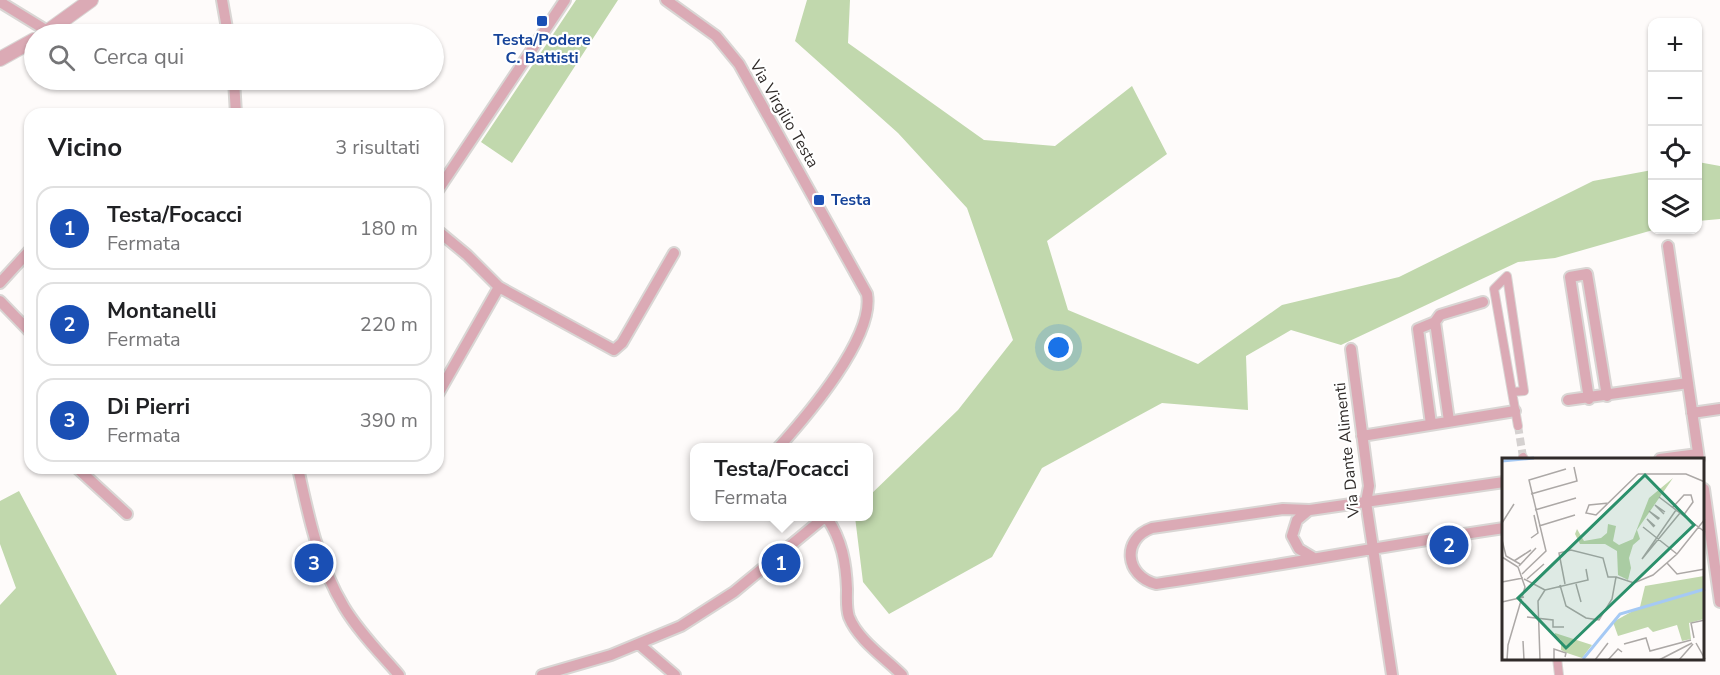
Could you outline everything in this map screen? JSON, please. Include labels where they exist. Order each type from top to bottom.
[{"type":"street","points":[[59,24],[91,0]]},
{"type":"street","points":[[222,0],[226,24]]},
{"type":"street","points":[[444,181],[565,0]]},
{"type":"street","name":"Via Virgilio Testa","points":[[666,0],[721,40],[739,64],[867,294],[865,315],[842,368],[781,443]]},
{"type":"street","points":[[0,2],[33,24]]},
{"type":"street","points":[[0,59],[24,46]]},
{"type":"street","points":[[235,90],[236,108]]},
{"type":"street","points":[[444,236],[499,287],[614,350],[622,344],[674,253]]},
{"type":"street","points":[[1668,246],[1698,456],[1673,458]]},
{"type":"street","points":[[0,283],[24,257]]},
{"type":"street","points":[[1589,399],[1570,277],[1587,274],[1608,396]]},
{"type":"street","points":[[1512,392],[1524,391],[1507,276],[1494,289],[1503,346],[1518,426]]},
{"type":"street","points":[[444,383],[499,287]]},
{"type":"street","points":[[0,301],[24,326]]},
{"type":"street","points":[[1431,424],[1418,329],[1435,322],[1440,315],[1483,302]]},
{"type":"street","points":[[1498,312],[1512,310]]},
{"type":"street","points":[[1435,322],[1449,422]]},
{"type":"street","points":[[1503,346],[1516,345]]},
{"type":"street","name":"Via Dante Alimenti","points":[[1351,349],[1369,486],[1366,502],[1392,675]]},
{"type":"street","points":[[1568,400],[1589,399],[1688,383]]},
{"type":"street","points":[[1692,413],[1720,409]]},
{"type":"street","points":[[1362,436],[1515,411]]},
{"type":"street","points":[[84,474],[127,514]]},
{"type":"street","points":[[299,474],[312,526],[338,595],[355,623],[399,675]]},
{"type":"street","points":[[1502,482],[1310,510],[1283,509],[1149,528],[1133,542],[1130,559],[1138,574],[1156,584],[1288,564],[1373,547],[1502,528]]},
{"type":"street","points":[[1705,499],[1715,536],[1720,602]]},
{"type":"street","points":[[1310,510],[1297,520],[1292,536],[1299,549],[1314,558]]},
{"type":"street","points":[[542,675],[640,645],[681,626],[734,592],[822,521]]},
{"type":"street","points":[[829,521],[838,535],[843,553],[848,610],[852,623],[861,636],[902,675]]},
{"type":"street","points":[[640,645],[675,675]]},
{"type":"street","points":[[1557,660],[1559,675]]},
{"type":"green space","points":[[576,0],[618,0],[512,163],[481,142]]},
{"type":"green space","points":[[807,0],[850,0],[848,43],[984,140],[1055,146],[1132,86],[1167,154],[1047,241],[1068,310],[1198,364],[1282,305],[1399,277],[1593,181],[1648,171],[1648,231],[1555,258],[1518,262],[1341,345],[1291,330],[1246,356],[1248,410],[1162,403],[1042,468],[992,557],[889,614],[863,582],[855,521],[873,521],[873,492],[958,410],[1013,340],[967,208],[898,133],[795,41]]},
{"type":"green space","points":[[1702,163],[1720,166],[1720,219],[1702,221]]},
{"type":"green space","points":[[19,491],[117,675],[0,675],[0,605],[16,588],[0,544],[0,501]]},
{"type":"tunnel","points":[[1518,426],[1523,457]]},
{"type":"place","name":"Testa/Podere C. Battisti","points":[[542,21]]},
{"type":"place","name":"Testa","points":[[819,200]]},
{"type":"place","name":"Montanelli","points":[[1449,545]]},
{"type":"place","name":"Di Pierri","points":[[314,563]]},
{"type":"place","name":"Testa/Focacci","points":[[781,563]]}]
